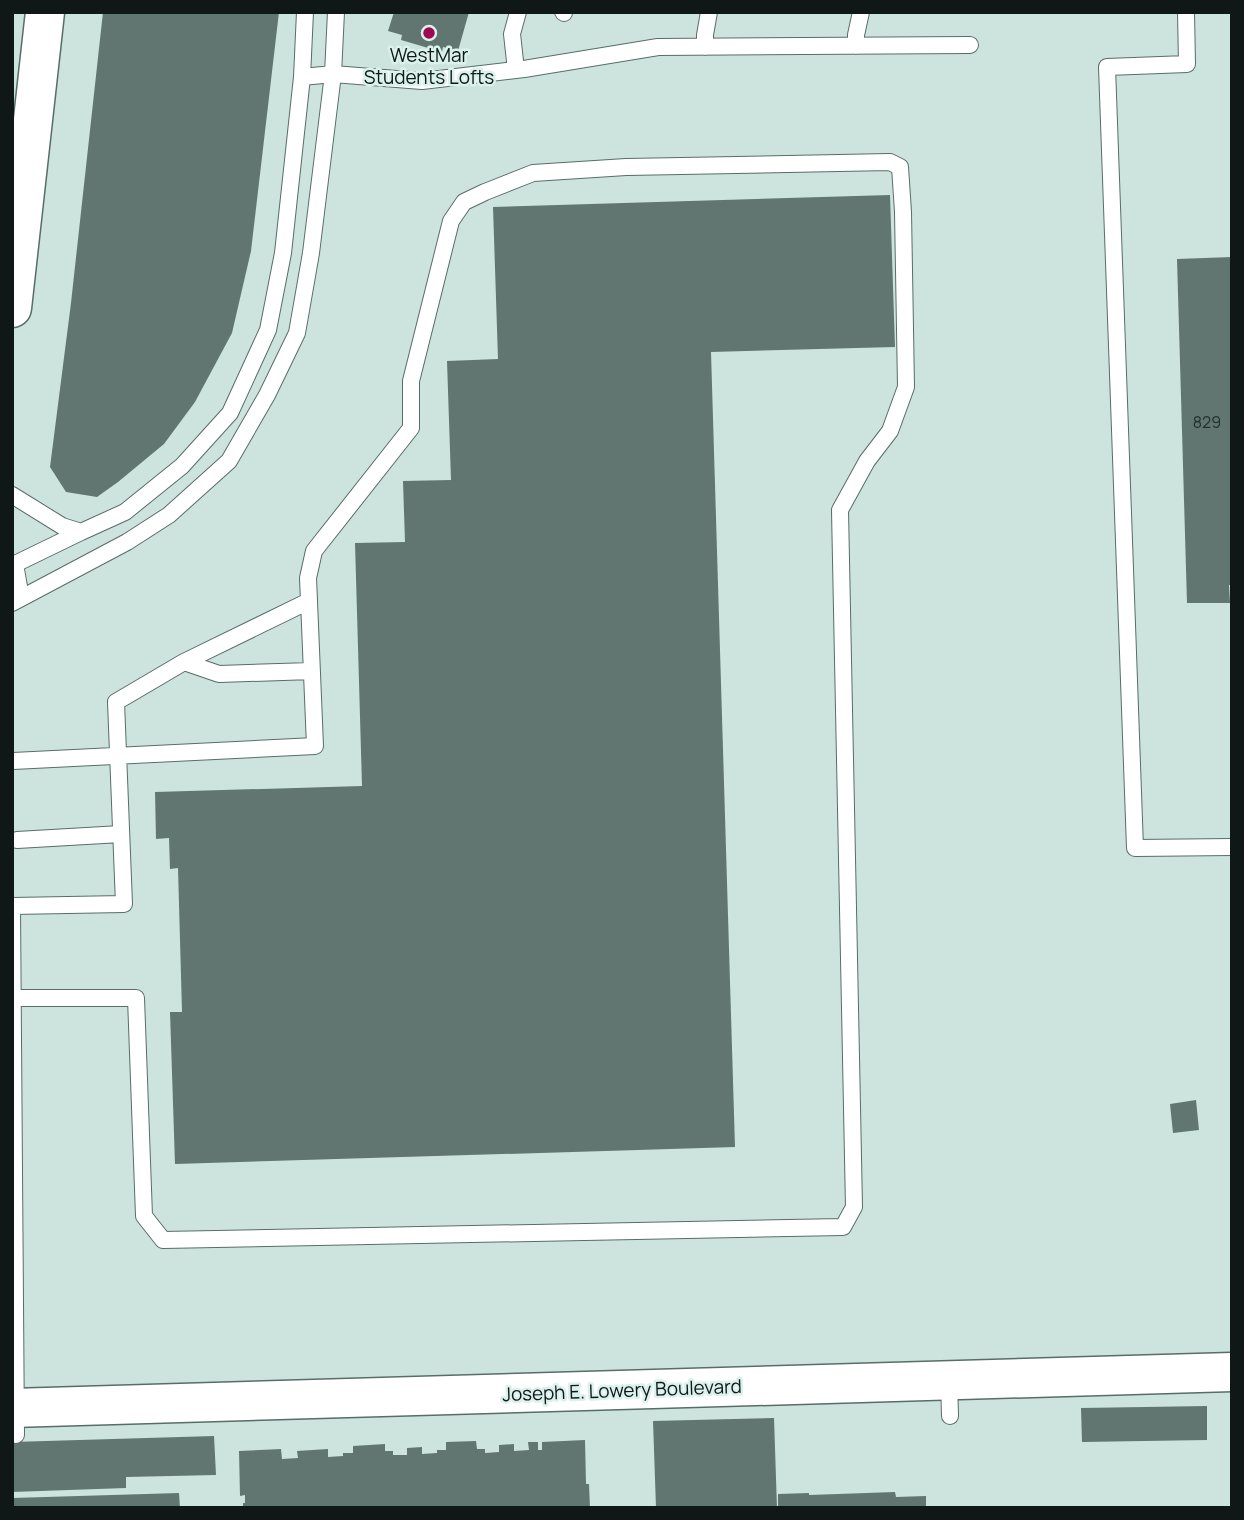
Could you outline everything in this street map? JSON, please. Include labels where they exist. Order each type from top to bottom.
[{"type":"main road","points":[[12,308],[45,12]]},
{"type":"main road","name":"Joseph E. Lowery Boulevard","points":[[14,1417],[949,1398],[1232,1372]]},
{"type":"lane","points":[[305,12],[302,76],[283,253],[268,330],[230,413],[182,466],[125,512],[13,563],[17,600],[127,542],[169,516],[229,461],[267,395],[296,333],[311,253],[333,74],[336,12]]},
{"type":"lane","points":[[516,70],[512,34],[518,12]]},
{"type":"lane","points":[[705,47],[709,12]]},
{"type":"lane","points":[[856,46],[861,12]]},
{"type":"lane","points":[[1186,12],[1187,64],[1107,67],[1135,848],[1232,847]]},
{"type":"lane","points":[[302,76],[333,74],[422,81],[516,70],[658,47],[970,46]]},
{"type":"lane","points":[[12,761],[315,746],[308,578],[314,551],[411,428],[411,382],[451,221],[464,202],[533,173],[626,167],[890,162],[900,167],[906,387],[890,431],[867,461],[840,510],[854,1208],[843,1227],[163,1241],[144,1216],[136,998],[13,998]]},
{"type":"lane","points":[[12,495],[62,526],[82,531]]},
{"type":"lane","points":[[14,1417],[16,1384],[12,907],[124,904],[116,702],[184,662],[309,601]]},
{"type":"lane","points":[[184,662],[219,674],[312,671]]},
{"type":"lane","points":[[18,839],[121,834]]},
{"type":"building","points":[[103,12],[279,12],[251,251],[232,333],[195,402],[164,444],[97,497],[66,492],[50,467]]},
{"type":"building","name":"WestMar Students Lofts","points":[[394,12],[469,12],[458,51],[443,47],[442,52],[401,40],[402,35],[388,31]]},
{"type":"building","points":[[890,195],[895,347],[711,352],[735,1147],[175,1164],[170,1012],[182,1012],[178,868],[170,869],[169,838],[156,839],[155,792],[362,786],[355,543],[405,542],[403,481],[451,480],[447,361],[498,359],[493,207]]},
{"type":"building","points":[[1232,257],[1230,603],[1187,603],[1177,259]]},
{"type":"building","points":[[1196,1100],[1199,1130],[1173,1133],[1170,1104]]},
{"type":"building","points":[[1207,1406],[1207,1440],[1082,1442],[1081,1408]]},
{"type":"building","points":[[774,1418],[777,1508],[656,1508],[653,1421]]},
{"type":"building","points":[[214,1436],[216,1475],[126,1477],[126,1488],[12,1492],[12,1442]]},
{"type":"building","points":[[585,1440],[586,1484],[589,1484],[590,1508],[243,1508],[245,1495],[240,1496],[239,1451],[281,1449],[282,1459],[298,1458],[297,1451],[328,1449],[328,1457],[353,1453],[353,1446],[385,1444],[385,1451],[393,1451],[393,1455],[407,1455],[407,1448],[422,1447],[422,1454],[437,1453],[437,1450],[446,1450],[446,1442],[476,1441],[477,1449],[485,1449],[485,1453],[499,1452],[499,1445],[514,1444],[514,1451],[529,1450],[528,1442],[538,1442],[538,1450],[542,1450],[542,1442]]},
{"type":"building","points":[[895,1492],[896,1497],[926,1496],[926,1508],[778,1508],[778,1494]]},
{"type":"building","points":[[179,1493],[180,1508],[12,1508],[12,1498]]},
{"type":"place","name":"WestMar Students Lofts","points":[[429,33]]}]
